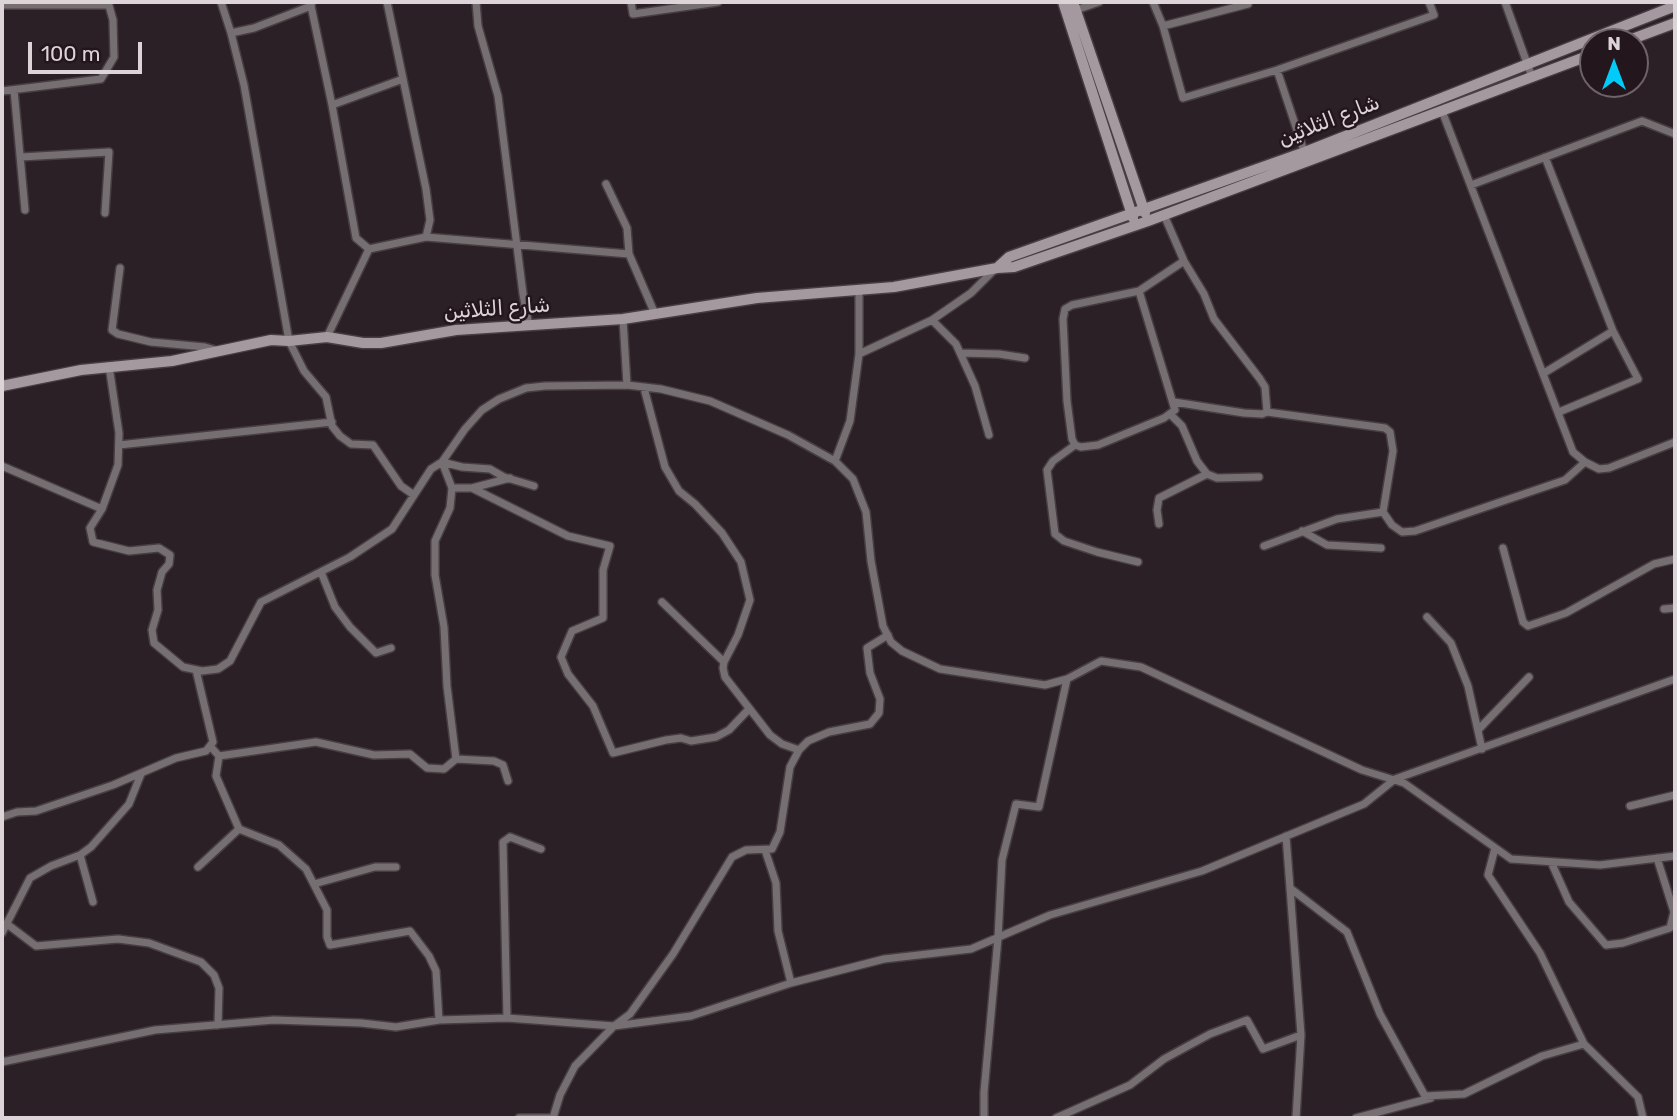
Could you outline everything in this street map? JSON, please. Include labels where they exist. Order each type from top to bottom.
[{"type":"street","points":[[221,2],[244,85],[289,341],[304,371],[326,397],[332,422],[340,436],[351,444],[373,445],[401,486],[414,495]]},
{"type":"street","points":[[387,2],[426,189],[430,219],[425,237]]},
{"type":"street","points":[[476,2],[478,26],[498,96],[516,245],[530,326]]},
{"type":"street","points":[[631,2],[633,14],[718,2]]},
{"type":"street","points":[[1063,2],[1135,225]]},
{"type":"street","points":[[1098,2],[1074,6],[1147,221]]},
{"type":"street","points":[[1153,2],[1163,26],[1183,99],[1277,71],[1434,15],[1429,2]]},
{"type":"street","points":[[1505,2],[1532,77]]},
{"type":"street","points":[[2,5],[107,3],[113,20],[114,57],[101,79],[2,90]]},
{"type":"street","points":[[1163,26],[1250,3]]},
{"type":"street","points":[[231,33],[254,28],[311,4],[356,238],[369,249]]},
{"type":"street","name":"شارع الثلاثين","points":[[2,386],[109,366],[172,360],[271,340],[327,337],[381,343],[448,330],[623,319],[757,298],[929,282],[1014,267],[1164,215],[1527,64],[1675,6]]},
{"type":"street","points":[[1649,33],[1675,23]]},
{"type":"street","name":"شارع الثلاثين","points":[[997,268],[1009,257],[1442,111],[1579,59]]},
{"type":"street","points":[[1277,71],[1306,156]]},
{"type":"street","points":[[332,105],[403,79]]},
{"type":"street","points":[[14,90],[25,210]]},
{"type":"street","points":[[1442,111],[1573,452],[1599,469],[1609,468],[1675,442]]},
{"type":"street","points":[[1471,185],[1642,121],[1675,134]]},
{"type":"street","points":[[21,157],[109,152],[106,214]]},
{"type":"street","points":[[1545,157],[1613,331],[1638,379],[1559,412]]},
{"type":"street","points":[[606,184],[627,228],[629,254],[655,314]]},
{"type":"street","points":[[1164,215],[1214,319],[1261,379],[1265,387],[1267,412]]},
{"type":"street","points":[[369,249],[425,237],[629,254]]},
{"type":"street","points":[[327,337],[369,249]]},
{"type":"street","points":[[1139,291],[1175,410],[1171,415],[1098,445],[1075,445],[1067,401],[1063,319],[1065,309],[1072,305],[1139,291],[1184,261]]},
{"type":"street","points":[[120,268],[112,330],[151,342],[205,347],[219,351]]},
{"type":"street","points":[[859,355],[932,320],[971,293],[997,268]]},
{"type":"street","points":[[835,461],[850,421],[859,355],[859,290]]},
{"type":"street","points":[[623,319],[627,385]]},
{"type":"street","points":[[932,320],[956,344],[975,386],[989,435]]},
{"type":"street","points":[[1544,373],[1613,331]]},
{"type":"street","points":[[960,353],[1025,358]]},
{"type":"street","points":[[109,366],[120,433],[119,446],[115,475],[102,509],[90,528],[93,542],[129,551],[159,548],[170,555],[169,564],[162,572],[157,590],[158,610],[152,630],[154,643],[183,667],[196,670],[218,669],[230,661],[261,602],[368,547],[392,529],[431,469],[442,462],[464,429],[482,410],[499,399],[526,388],[627,385],[661,389],[710,401],[788,435],[835,461],[853,479],[866,512],[871,561],[883,626],[891,642],[902,651],[940,669],[1045,685],[1067,679],[1101,661],[1141,667],[1362,770],[1395,779],[1511,859],[1552,864],[1600,865],[1675,856]]},
{"type":"street","points":[[644,388],[665,467],[679,491],[722,533],[741,562],[750,600],[738,635],[724,662],[725,677],[769,735],[782,744],[799,750]]},
{"type":"street","points":[[1174,402],[1244,413],[1267,412],[1385,428],[1390,432],[1393,451],[1383,512],[1392,526],[1402,532],[1415,531],[1564,481],[1585,462]]},
{"type":"street","points":[[1171,415],[1182,426],[1207,474],[1217,478],[1259,477]]},
{"type":"street","points":[[119,446],[332,422]]},
{"type":"street","points":[[1075,445],[1053,461],[1047,470],[1055,534],[1064,541],[1138,562]]},
{"type":"street","points":[[442,462],[490,469],[534,486]]},
{"type":"street","points":[[442,462],[452,488],[450,508],[435,541],[435,575],[444,627],[447,686],[456,759]]},
{"type":"street","points":[[2,466],[102,509]]},
{"type":"street","points":[[1159,524],[1159,498],[1207,474]]},
{"type":"street","points":[[452,488],[472,488],[510,478]]},
{"type":"street","points":[[472,488],[568,536],[610,546],[603,570],[603,618],[572,631],[561,657],[568,674],[593,706],[613,754],[666,740],[681,738],[691,741],[716,737],[729,730],[749,709]]},
{"type":"street","points":[[1264,546],[1337,519],[1383,512]]},
{"type":"street","points":[[1302,531],[1327,545],[1381,548]]},
{"type":"street","points":[[1503,548],[1523,622],[1528,626],[1566,613],[1654,564],[1675,558]]},
{"type":"street","points":[[321,572],[335,607],[350,627],[376,653],[391,648]]},
{"type":"street","points":[[662,602],[724,662]]},
{"type":"street","points":[[1664,609],[1675,608]]},
{"type":"street","points":[[1427,618],[1451,643],[1468,685],[1482,749]]},
{"type":"street","points":[[519,1118],[554,1118],[560,1095],[575,1066],[614,1026],[630,1014],[673,954],[732,857],[746,850],[772,849],[779,832],[790,767],[799,750],[808,741],[829,732],[870,724],[879,713],[880,699],[870,673],[866,648],[888,635]]},
{"type":"street","points":[[2,817],[17,812],[36,811],[141,774],[176,758],[206,751],[213,742],[196,670]]},
{"type":"street","points":[[1478,730],[1529,677]]},
{"type":"street","points":[[984,1118],[1002,860],[1016,804],[1039,807],[1067,679]]},
{"type":"street","points":[[2,1062],[155,1030],[274,1020],[396,1027],[439,1020],[507,1018],[614,1026],[691,1016],[791,984],[884,960],[971,949],[1050,915],[1202,871],[1364,804],[1395,779],[1675,679]]},
{"type":"street","points":[[219,756],[317,742],[374,755],[411,754],[427,768],[444,769],[456,759],[494,761],[503,765],[508,781]]},
{"type":"street","points":[[210,746],[219,756]]},
{"type":"street","points":[[219,756],[216,776],[239,829],[279,845],[306,869],[327,910],[327,937],[330,945],[410,932],[429,956],[436,971],[439,1020]]},
{"type":"street","points":[[2,933],[30,878],[91,847],[129,804],[141,774]]},
{"type":"street","points":[[1629,806],[1675,795]]},
{"type":"street","points":[[198,867],[239,829]]},
{"type":"street","points":[[507,1018],[503,842],[510,836],[541,849]]},
{"type":"street","points":[[1286,836],[1301,1035],[1296,1118]]},
{"type":"street","points":[[1495,848],[1488,874],[1540,953],[1584,1044],[1637,1097],[1643,1118]]},
{"type":"street","points":[[765,850],[776,883],[778,931],[791,984]]},
{"type":"street","points":[[79,855],[93,902]]},
{"type":"street","points":[[1552,864],[1569,902],[1606,945],[1623,943],[1670,928],[1674,912],[1657,858]]},
{"type":"street","points":[[314,884],[375,867],[396,867]]},
{"type":"street","points":[[1290,888],[1347,932],[1380,1014],[1425,1096],[1464,1094],[1542,1056],[1584,1044]]},
{"type":"street","points":[[7,924],[36,946],[118,939],[149,943],[201,962],[214,975],[219,988],[218,1025]]},
{"type":"street","points":[[1056,1118],[1130,1086],[1164,1059],[1210,1034],[1247,1020],[1263,1049],[1301,1035]]},
{"type":"street","points":[[1356,1118],[1445,1095]]}]
